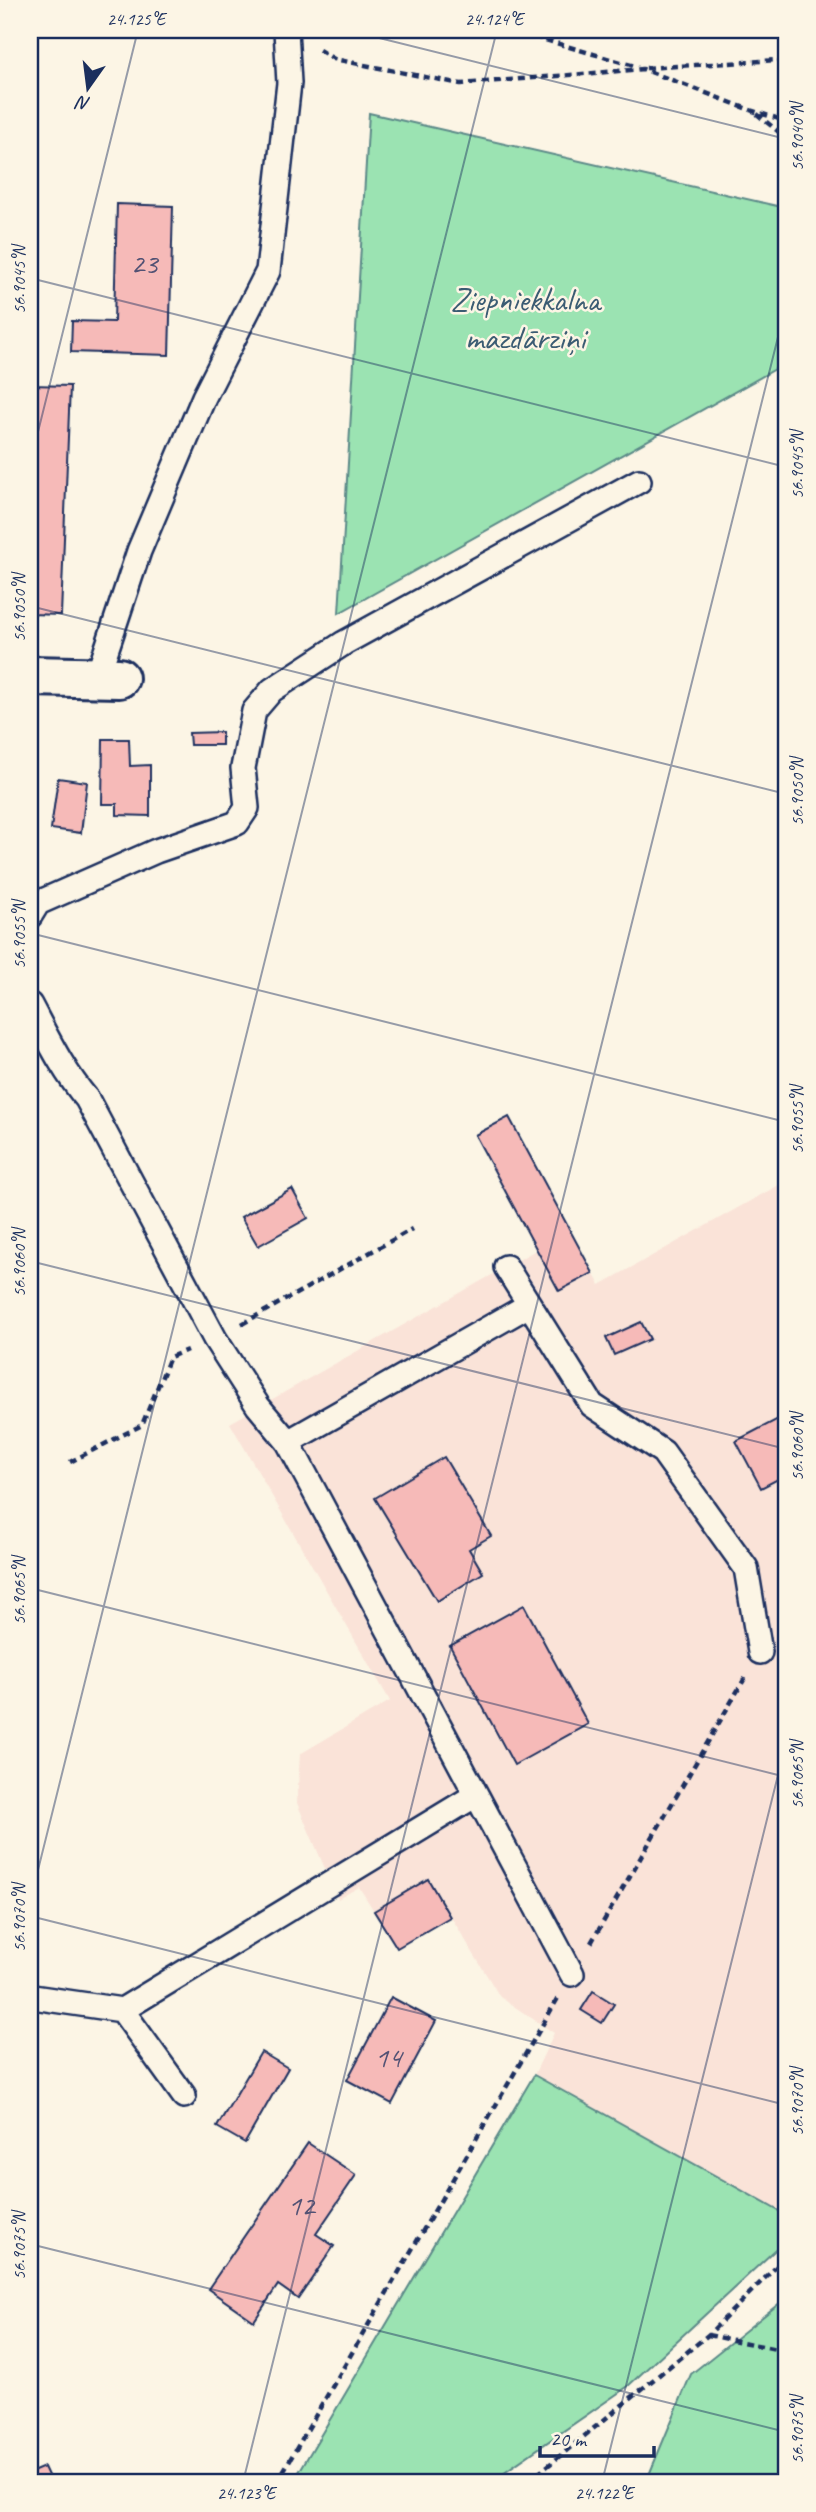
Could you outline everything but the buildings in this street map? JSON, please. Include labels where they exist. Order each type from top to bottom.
[{"type":"street","points":[[30,676],[108,678]]},
{"type":"lane","points":[[108,678],[144,538],[204,397],[268,271],[289,83],[286,31]]},
{"type":"lane","points":[[30,916],[38,903],[49,898],[156,851],[237,823],[247,808],[243,768],[254,711],[272,690],[344,643],[639,481]]},
{"type":"lane","points":[[30,1005],[61,1063],[87,1099],[215,1339],[258,1406],[288,1442],[572,1975]]},
{"type":"lane","points":[[506,1267],[592,1405],[663,1451],[746,1568],[760,1652]]},
{"type":"lane","points":[[288,1442],[529,1305]]},
{"type":"lane","points":[[30,1999],[33,1997],[122,2010],[476,1795]]},
{"type":"lane","points":[[122,2010],[184,2096]]},
{"type":"path","points":[[511,30],[643,69],[786,121]]},
{"type":"path","points":[[286,31],[334,59],[461,84],[777,60],[786,63]]},
{"type":"path","points":[[753,111],[786,138]]},
{"type":"path","points":[[70,1462],[142,1425],[170,1357],[215,1339],[412,1229]]},
{"type":"path","points":[[277,2482],[760,1652]]},
{"type":"path","points":[[528,2482],[708,2335],[786,2257]]},
{"type":"path","points":[[708,2335],[786,2351]]},
{"type":"shaded area","points":[[786,1181],[786,2215],[534,2075],[554,2033],[500,1997],[428,1879],[374,1911],[359,1887],[338,1899],[297,1803],[300,1754],[390,1701],[230,1423],[536,1250],[559,1291],[593,1273],[600,1285]]},
{"type":"green space","name":"Ziepniekkalna mazdārziņi","points":[[369,113],[786,208],[786,363],[339,613]]},
{"type":"green space","points":[[534,2075],[786,2215],[786,2240],[627,2387],[490,2482],[293,2482]]},
{"type":"green space","points":[[786,2298],[786,2482],[646,2482],[691,2374]]}]
